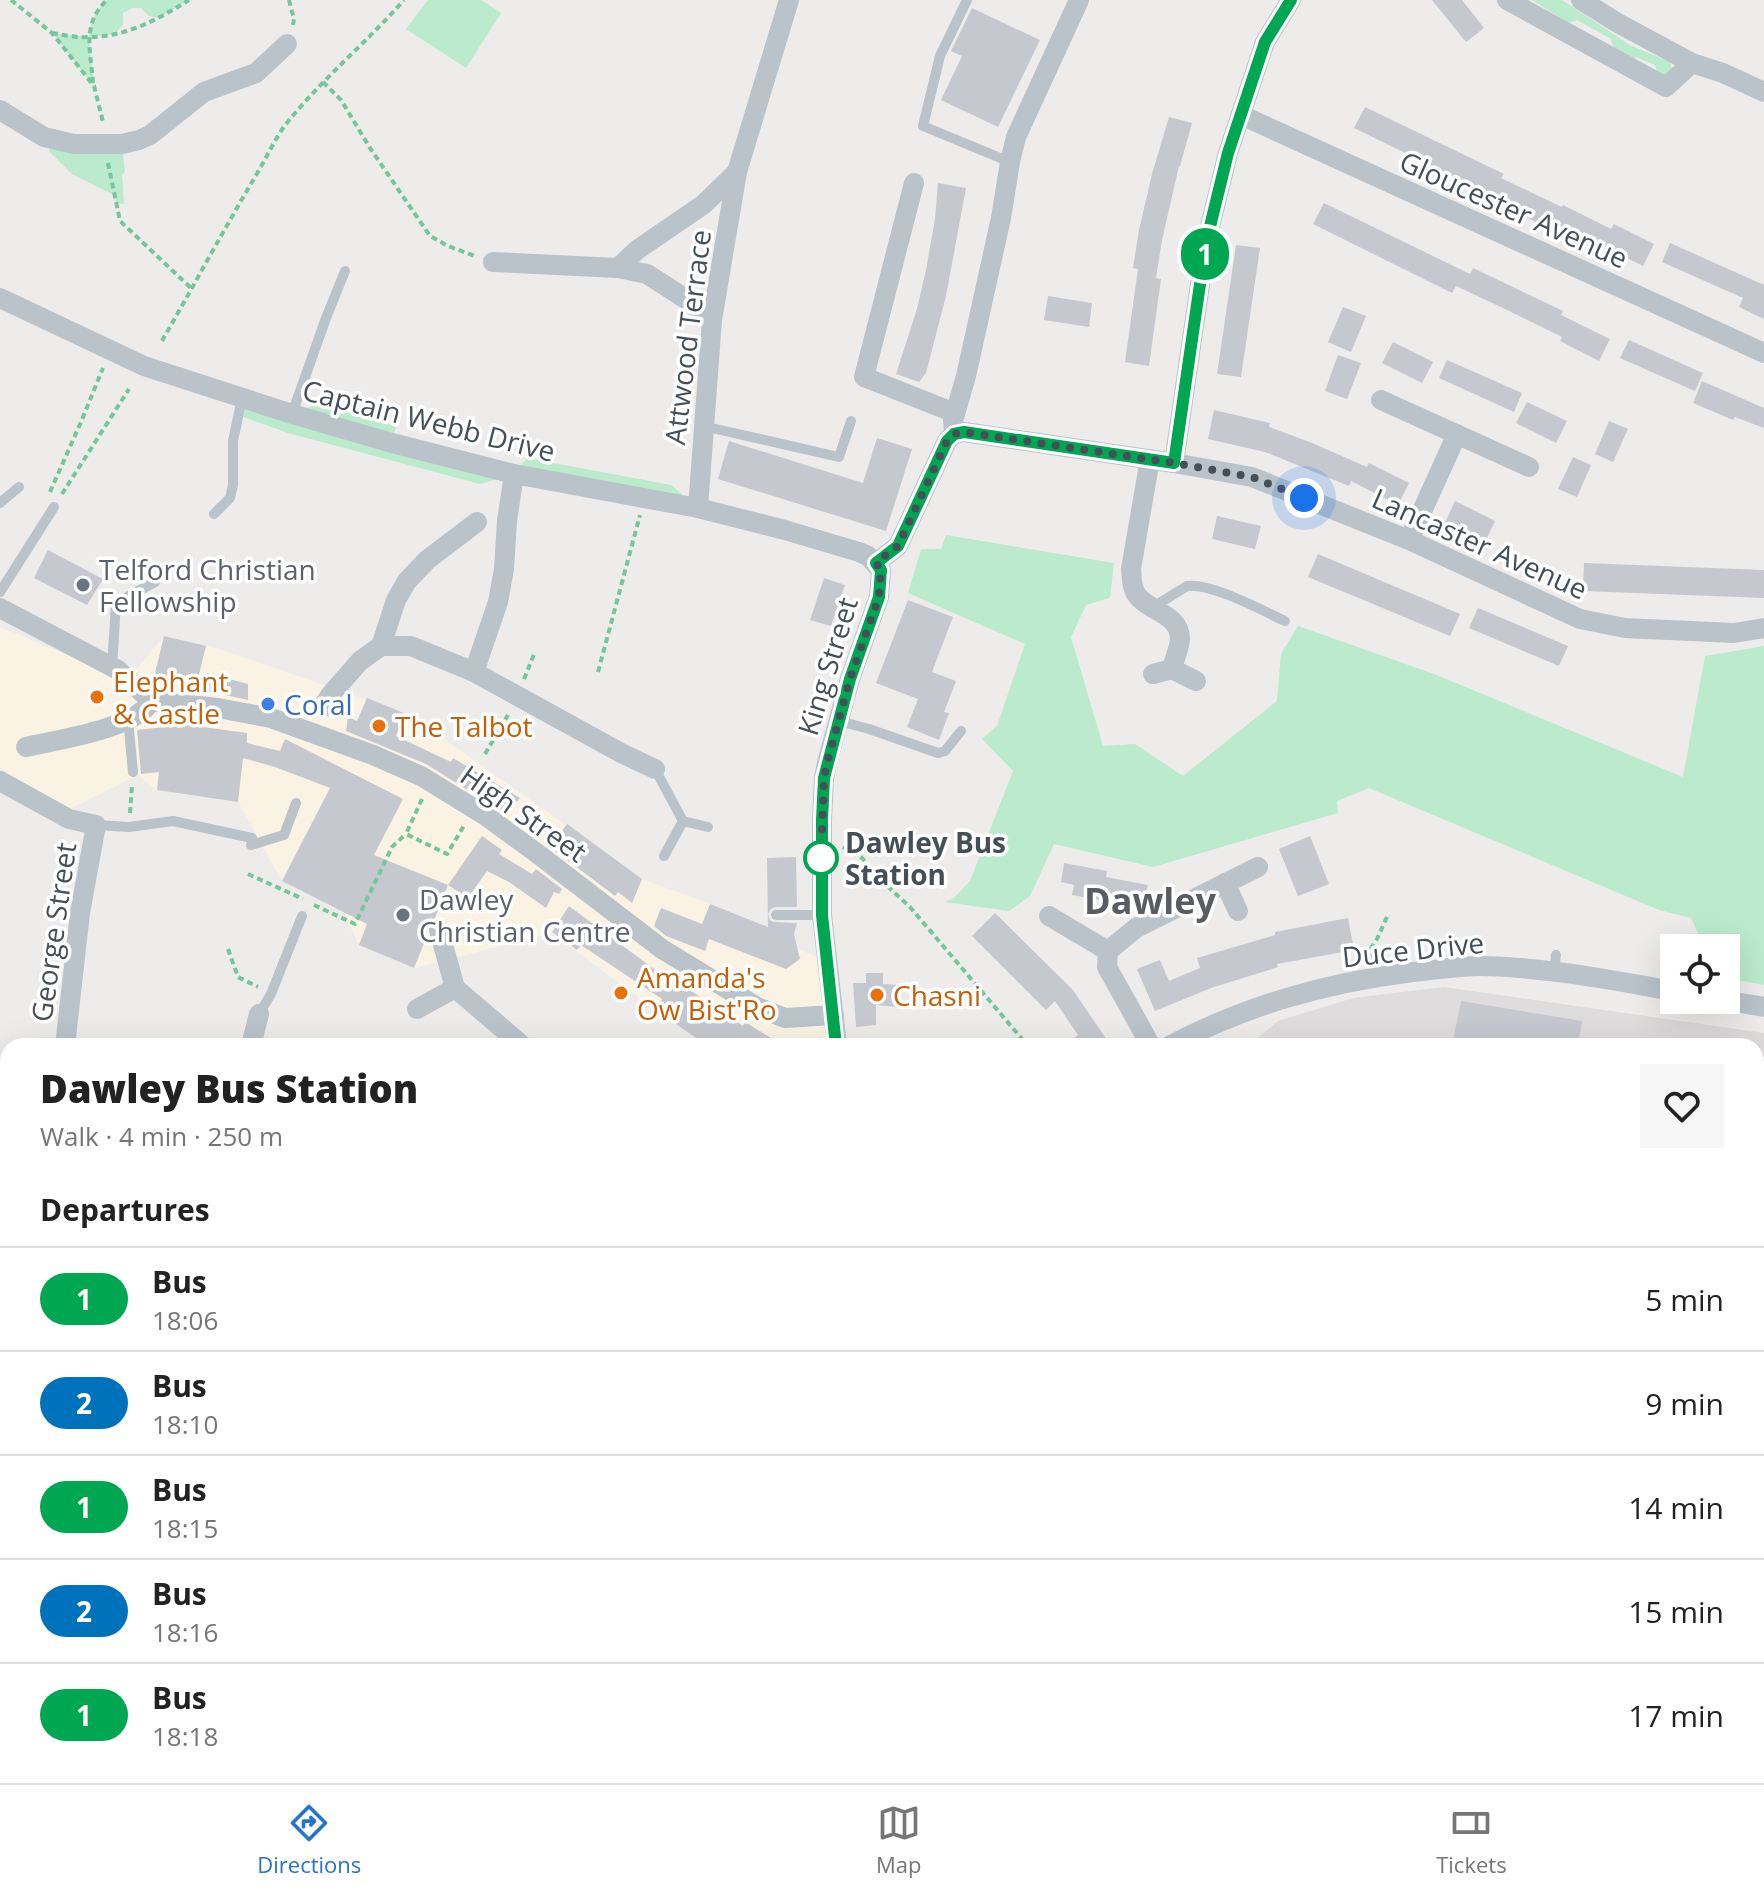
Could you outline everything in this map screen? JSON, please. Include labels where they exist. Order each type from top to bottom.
[{"type":"street","name":"Attwood Terrace","points":[[698,508],[712,320],[737,172],[789,0]]},
{"type":"street","points":[[867,558],[898,546],[947,441],[954,434],[953,421],[966,376],[1016,137],[1079,0]]},
{"type":"street","points":[[1174,463],[1206,243],[1228,153],[1265,42],[1291,0]]},
{"type":"street","points":[[1507,0],[1666,87],[1692,63]]},
{"type":"street","points":[[1581,0],[1692,63],[1764,92]]},
{"type":"street","points":[[0,110],[44,137],[74,144],[122,144],[150,135],[204,92],[256,73],[287,44]]},
{"type":"street","name":"Gloucester Avenue","points":[[1241,115],[1764,353]]},
{"type":"street","name":"Attwood Terrace","points":[[618,268],[637,250],[704,204],[737,172]]},
{"type":"street","points":[[914,183],[864,377],[955,413]]},
{"type":"street","points":[[493,262],[618,268],[647,274],[712,320]]},
{"type":"street","name":"Captain Webb Drive","points":[[0,298],[144,366],[292,414],[514,474],[698,508],[785,530],[867,558]]},
{"type":"street","points":[[1381,400],[1529,467]]},
{"type":"street","name":"Lancaster Avenue","points":[[954,434],[964,432],[1252,477],[1409,540],[1580,619],[1625,628],[1734,633],[1764,628]]},
{"type":"street","points":[[1409,540],[1457,434]]},
{"type":"street","points":[[1150,459],[1131,569],[1132,583],[1135,593],[1170,618],[1177,628],[1180,639],[1163,672],[1196,681]]},
{"type":"street","points":[[474,672],[498,602],[514,474]]},
{"type":"street","points":[[381,646],[396,600],[407,581],[427,560],[477,522]]},
{"type":"street","name":"King Street","points":[[836,1038],[822,915],[824,778],[850,679],[879,597],[881,570],[867,558]]},
{"type":"street","points":[[0,608],[118,670],[151,701],[147,709],[118,726],[26,747]]},
{"type":"street","points":[[322,708],[360,661],[381,646],[411,646],[474,672],[655,769]]},
{"type":"street","name":"High Street","points":[[151,701],[218,708],[271,718],[421,776],[510,833],[662,949],[757,1007],[785,1018],[834,1015]]},
{"type":"street","points":[[0,781],[69,819],[96,825]]},
{"type":"street","name":"George Street","points":[[66,1038],[80,913],[96,825]]},
{"type":"street","points":[[1147,1038],[1107,967],[1108,951],[1136,928],[1258,867]]},
{"type":"street","points":[[1225,883],[1238,911]]},
{"type":"street","points":[[1049,916],[1108,951]]},
{"type":"street","points":[[439,930],[455,988],[514,1038]]},
{"type":"street","name":"Duce Drive","points":[[1185,1038],[1278,999],[1373,977],[1479,966],[1555,963],[1660,988]]},
{"type":"street","points":[[417,1009],[455,988]]},
{"type":"street","points":[[1740,1003],[1764,1007]]},
{"type":"street","points":[[253,1038],[259,1014]]},
{"type":"lane","points":[[967,0],[940,56],[923,126],[1010,162]]},
{"type":"lane","points":[[292,414],[345,271]]},
{"type":"lane","points":[[214,514],[230,498],[233,441],[242,398]]},
{"type":"lane","points":[[703,426],[839,457],[851,421]]},
{"type":"lane","points":[[0,503],[19,487]]},
{"type":"lane","points":[[0,592],[53,509]]},
{"type":"lane","points":[[112,667],[116,603],[155,582]]},
{"type":"lane","points":[[1153,607],[1193,585],[1211,589],[1285,621]]},
{"type":"lane","points":[[128,719],[133,772]]},
{"type":"lane","points":[[839,721],[938,753],[945,751],[961,731]]},
{"type":"lane","points":[[655,769],[683,821],[708,827]]},
{"type":"lane","points":[[96,825],[129,827],[173,821],[251,842],[284,835],[296,803]]},
{"type":"lane","points":[[664,856],[683,821]]},
{"type":"lane","points":[[776,915],[822,915]]},
{"type":"lane","points":[[259,1014],[271,994],[302,916]]},
{"type":"path","points":[[94,86],[90,24],[98,8],[107,0]]},
{"type":"path","points":[[52,33],[89,37],[115,34],[146,25],[189,0]]},
{"type":"path","points":[[162,341],[284,126],[404,0]]},
{"type":"path","points":[[323,82],[341,100],[430,236],[493,262]]},
{"type":"path","points":[[110,350],[45,501],[53,509],[129,389]]},
{"type":"path","points":[[598,672],[644,497]]},
{"type":"path","points":[[485,754],[512,708],[504,701],[510,692],[521,687],[535,652]]},
{"type":"path","points":[[129,827],[133,772]]},
{"type":"path","points":[[248,874],[355,924],[392,847],[406,834],[423,797]]},
{"type":"path","points":[[406,834],[447,854],[467,821]]},
{"type":"path","points":[[836,843],[862,858],[910,907],[1021,1038]]},
{"type":"path","points":[[1373,977],[1371,948],[1387,917]]},
{"type":"path","points":[[228,949],[238,977],[271,994]]},
{"type":"shaded area","points":[[0,627],[128,680],[164,636],[219,649],[409,714],[642,879],[710,904],[821,960],[828,1038],[697,1038],[552,933],[414,968],[359,945],[344,913],[282,881],[238,802],[157,790],[138,775],[68,810],[0,768]]},
{"type":"shaded area","points":[[1444,987],[1764,1033],[1764,1038],[1258,1038],[1278,1021],[1353,998]]},
{"type":"green space","points":[[107,0],[189,0],[158,18],[149,16],[141,8],[133,8],[123,13],[123,24],[115,34],[89,37],[94,17]]},
{"type":"green space","points":[[428,0],[481,0],[501,13],[466,68],[406,29]]},
{"type":"green space","points":[[1532,0],[1562,0],[1630,45],[1670,62],[1674,75],[1659,78],[1655,65],[1636,57],[1629,61],[1615,52],[1611,39],[1577,20],[1569,23]]},
{"type":"green space","points":[[52,33],[89,37],[94,86]]},
{"type":"green space","points":[[52,139],[122,144],[124,204],[116,203],[114,195],[72,174],[49,151]]},
{"type":"green space","points":[[242,398],[292,414],[318,404],[396,426],[392,442],[514,474],[480,484],[288,433],[238,415]]},
{"type":"green space","points":[[527,458],[671,485],[698,508],[514,474]]},
{"type":"green space","points":[[946,535],[1114,563],[1110,598],[1086,605],[1071,637],[1103,746],[1135,744],[1183,776],[1277,701],[1281,654],[1298,626],[1434,674],[1683,777],[1705,656],[1764,646],[1764,985],[1740,981],[1740,934],[1698,934],[1691,918],[1659,910],[1369,788],[1337,801],[1338,813],[1153,867],[1054,844],[1030,896],[1009,911],[945,902],[954,898],[970,881],[1013,771],[982,739],[997,726],[1025,644],[908,593],[921,549],[941,549]]},
{"type":"building","points":[[1432,0],[1462,0],[1484,28],[1466,42]]},
{"type":"building","points":[[972,8],[1040,40],[998,127],[941,100],[962,56],[951,51]]},
{"type":"building","points":[[1365,107],[1504,174],[1501,178],[1562,207],[1611,229],[1614,224],[1654,244],[1643,266],[1595,242],[1592,247],[1544,226],[1504,206],[1506,202],[1354,128]]},
{"type":"building","points":[[1169,117],[1192,123],[1162,240],[1156,278],[1161,279],[1149,366],[1125,362],[1138,269],[1133,268],[1139,230]]},
{"type":"building","points":[[938,183],[966,188],[946,296],[926,373],[919,382],[896,374],[926,270]]},
{"type":"building","points":[[1324,203],[1470,274],[1473,268],[1563,311],[1561,315],[1610,339],[1599,361],[1560,341],[1562,337],[1503,308],[1456,286],[1452,293],[1313,224]]},
{"type":"building","points":[[1670,243],[1764,285],[1764,319],[1739,307],[1743,298],[1662,262]]},
{"type":"building","points":[[1236,245],[1260,248],[1241,377],[1217,374]]},
{"type":"building","points":[[1048,296],[1092,303],[1089,327],[1044,320]]},
{"type":"building","points":[[1343,307],[1366,316],[1351,352],[1328,342]]},
{"type":"building","points":[[1629,340],[1703,373],[1695,391],[1620,358]]},
{"type":"building","points":[[1393,342],[1433,362],[1422,383],[1382,363]]},
{"type":"building","points":[[1338,355],[1361,363],[1347,399],[1325,391]]},
{"type":"building","points":[[1447,360],[1522,393],[1514,412],[1439,378]]},
{"type":"building","points":[[1702,381],[1764,408],[1764,428],[1735,417],[1733,420],[1693,403]]},
{"type":"building","points":[[1527,402],[1567,421],[1556,443],[1516,423]]},
{"type":"building","points":[[1214,410],[1270,423],[1269,427],[1367,467],[1369,463],[1409,483],[1398,505],[1351,481],[1349,486],[1265,452],[1208,439]]},
{"type":"building","points":[[1609,421],[1628,429],[1613,462],[1595,454]]},
{"type":"building","points":[[877,438],[912,449],[886,531],[718,479],[729,441],[863,483]]},
{"type":"building","points":[[1573,457],[1591,465],[1577,497],[1558,489]]},
{"type":"building","points":[[1455,501],[1495,521],[1485,542],[1445,523]]},
{"type":"building","points":[[1217,516],[1261,526],[1255,549],[1212,539]]},
{"type":"building","points":[[48,550],[103,579],[87,605],[34,578]]},
{"type":"building","points":[[1318,554],[1460,614],[1450,636],[1308,577]]},
{"type":"building","points":[[1584,563],[1764,570],[1764,598],[1583,591]]},
{"type":"building","points":[[824,578],[845,585],[831,626],[810,620]]},
{"type":"building","points":[[908,600],[953,617],[932,672],[956,681],[944,712],[949,713],[939,740],[907,727],[918,699],[876,683]]},
{"type":"building","points":[[1478,608],[1568,646],[1559,666],[1469,628]]},
{"type":"building","points":[[164,636],[206,646],[196,687],[154,677]]},
{"type":"building","points":[[207,673],[248,684],[248,700],[203,690]]},
{"type":"building","points":[[367,698],[404,713],[396,736],[451,762],[453,758],[520,798],[506,814],[426,764],[346,731],[348,717],[357,721]]},
{"type":"building","points":[[166,722],[247,733],[247,743],[280,751],[285,739],[403,799],[374,855],[448,885],[435,918],[427,926],[427,936],[414,968],[359,945],[367,924],[282,881],[330,788],[243,758],[238,802],[157,790],[159,772],[141,774],[137,730],[165,727]]},
{"type":"building","points":[[567,824],[642,879],[632,903],[618,892],[615,896],[550,847]]},
{"type":"building","points":[[482,836],[502,850],[499,854],[532,874],[536,869],[562,889],[559,894],[554,892],[546,908],[487,871],[468,898],[448,885]]},
{"type":"building","points":[[1310,836],[1329,884],[1298,896],[1279,849]]},
{"type":"building","points":[[796,857],[797,907],[775,907],[768,914],[773,922],[797,923],[794,934],[800,959],[786,969],[709,939],[705,951],[666,936],[654,926],[661,908],[702,924],[710,904],[768,927],[767,858]]},
{"type":"building","points":[[1064,863],[1107,871],[1106,877],[1148,885],[1144,903],[1133,901],[1130,913],[1104,909],[1106,901],[1072,895],[1074,885],[1061,882]]},
{"type":"building","points":[[569,906],[673,983],[675,980],[743,1026],[745,1022],[771,1038],[696,1038],[654,1009],[662,999],[581,945],[577,950],[552,932]]},
{"type":"building","points":[[995,913],[1073,990],[1106,1038],[1074,1038],[1078,1035],[1055,1001],[1046,1010],[972,936]]},
{"type":"building","points":[[1348,918],[1354,950],[1277,964],[1278,967],[1211,988],[1155,1011],[1137,969],[1160,960],[1169,981],[1200,968],[1197,958],[1275,935],[1275,932]]},
{"type":"building","name":"Chasni","points":[[866,973],[883,973],[883,984],[900,985],[899,1007],[876,1005],[876,1025],[856,1027],[853,983],[866,983]]},
{"type":"building","points":[[1461,1001],[1582,1021],[1579,1038],[1454,1038]]},
{"type":"bus line","name":"1","points":[[835,1038],[822,915],[824,778],[850,679],[879,597],[881,570],[876,563],[898,546],[947,441],[954,434],[964,432],[1174,463],[1206,243],[1228,153],[1265,42],[1291,0]]},
{"type":"place","name":"Telford Christian Fellowship","points":[[83,585]]},
{"type":"place","name":"Elephant & Castle","points":[[97,697]]},
{"type":"place","name":"Coral","points":[[268,704]]},
{"type":"place","name":"The Talbot","points":[[379,726]]},
{"type":"place","name":"Dawley Bus Station","points":[[821,858]]},
{"type":"place","name":"Dawley Christian Centre","points":[[403,915]]},
{"type":"place","name":"Amanda's Ow Bist'Ro","points":[[621,993]]},
{"type":"place","name":"Chasni","points":[[877,995]]},
{"type":"district","name":"Dawley","points":[[1150,900]]},
{"type":"route","points":[[821,858],[824,778],[850,679],[879,597],[881,570],[876,563],[898,546],[947,441],[954,434],[964,432],[1252,477],[1304,498]]}]
